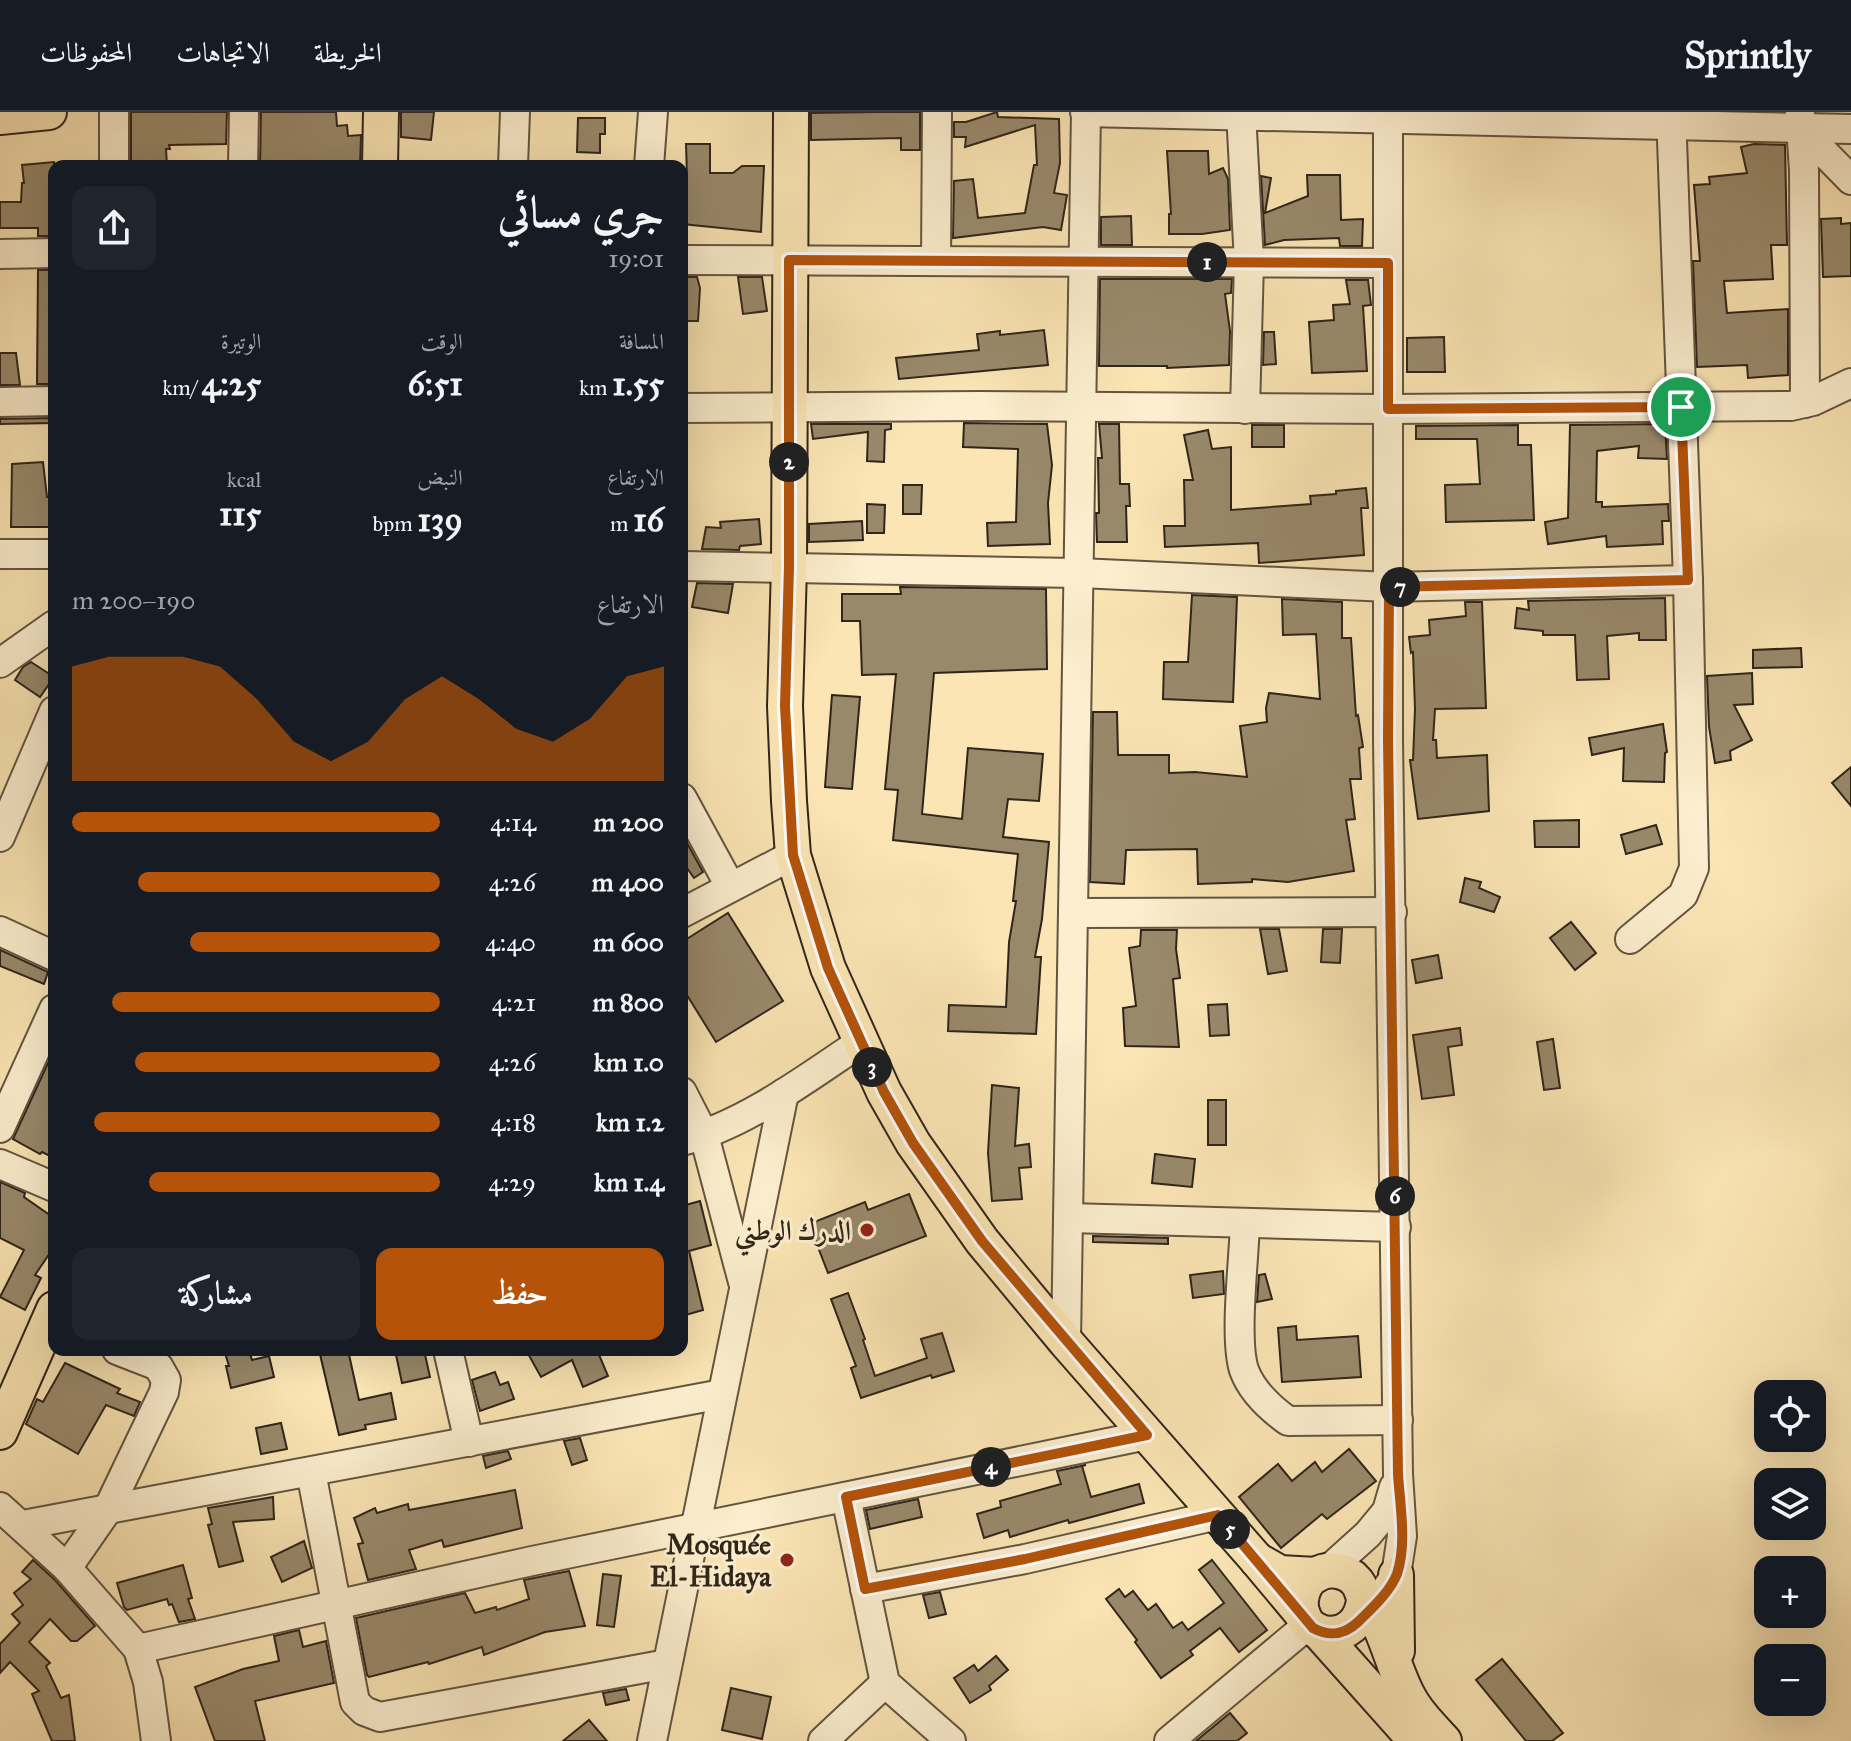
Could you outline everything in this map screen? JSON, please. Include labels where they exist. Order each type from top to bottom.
[{"type":"main road","points":[[0,117],[49,112]]},
{"type":"main road","points":[[380,160],[381,112]]},
{"type":"main road","points":[[791,112],[789,567],[785,706],[793,855],[828,968],[884,1092],[913,1143],[982,1241],[1066,1342],[1416,1741]]},
{"type":"main road","points":[[0,1432],[48,1329]]},
{"type":"main road","points":[[1257,1560],[1280,1573],[1348,1574],[1356,1581],[1365,1610],[1381,1625],[1412,1704],[1444,1741]]},
{"type":"main road","points":[[1322,1573],[1309,1581],[1301,1597],[1310,1623],[1336,1634],[1352,1627],[1365,1610]]},
{"type":"main road","points":[[1396,1575],[1397,1667]]},
{"type":"street","points":[[114,112],[114,160]]},
{"type":"street","points":[[243,160],[244,112]]},
{"type":"street","points":[[513,160],[515,112]]},
{"type":"street","points":[[649,160],[653,112]]},
{"type":"street","points":[[936,261],[937,112]]},
{"type":"street","points":[[1066,1342],[1086,112],[1800,120],[1851,129]]},
{"type":"street","points":[[1241,114],[1249,262],[1245,409]]},
{"type":"street","points":[[1365,1610],[1396,1575],[1402,1536],[1398,1474],[1388,739],[1388,115]]},
{"type":"street","points":[[1630,939],[1683,895],[1694,868],[1688,580],[1671,118]]},
{"type":"street","points":[[1800,120],[1851,180]]},
{"type":"street","points":[[1800,120],[1804,170],[1805,403]]},
{"type":"street","points":[[0,254],[48,253]]},
{"type":"street","points":[[688,260],[1388,263]]},
{"type":"street","points":[[688,408],[1791,406],[1838,391],[1851,383]]},
{"type":"street","points":[[0,402],[48,401]]},
{"type":"street","points":[[0,554],[48,554]]},
{"type":"street","points":[[688,566],[1079,573],[1389,587],[1688,580]]},
{"type":"street","points":[[0,663],[48,629]]},
{"type":"street","points":[[0,837],[48,731]]},
{"type":"street","points":[[688,809],[730,886]]},
{"type":"street","points":[[688,910],[793,855]]},
{"type":"street","points":[[1073,913],[1392,912]]},
{"type":"street","points":[[0,931],[48,953]]},
{"type":"street","points":[[0,1128],[48,1022]]},
{"type":"street","points":[[693,1138],[784,1093],[861,1042]]},
{"type":"street","points":[[652,1741],[784,1093]]},
{"type":"street","points":[[688,1117],[744,1286]]},
{"type":"street","points":[[0,1164],[48,1184]]},
{"type":"street","points":[[1068,1218],[1396,1227]]},
{"type":"street","points":[[1245,1223],[1240,1347],[1245,1371],[1256,1392],[1288,1421],[1398,1420]]},
{"type":"street","points":[[67,1568],[108,1509],[164,1392],[166,1380],[158,1366],[132,1356]]},
{"type":"street","points":[[449,1356],[469,1442]]},
{"type":"street","points":[[23,1525],[722,1394]]},
{"type":"street","points":[[138,1649],[336,1603],[1147,1435]]},
{"type":"street","points":[[311,1472],[355,1702],[364,1711],[380,1717],[667,1664]]},
{"type":"street","points":[[1322,1573],[1368,1534],[1387,1511],[1398,1474]]},
{"type":"street","points":[[846,1497],[885,1683],[951,1741]]},
{"type":"street","points":[[0,1507],[67,1568],[138,1649],[148,1682],[156,1741]]},
{"type":"street","points":[[865,1589],[1025,1559],[1218,1515]]},
{"type":"street","points":[[1169,1741],[1310,1623]]},
{"type":"street","points":[[823,1741],[885,1683]]},
{"type":"building","points":[[131,112],[227,112],[226,144],[169,145],[167,160],[131,160]]},
{"type":"building","points":[[261,112],[336,112],[337,126],[347,125],[348,136],[361,135],[360,160],[260,160]]},
{"type":"building","points":[[401,112],[434,112],[431,140],[401,137]]},
{"type":"building","points":[[920,112],[920,150],[901,150],[901,138],[811,140],[811,113]]},
{"type":"building","points":[[997,112],[998,117],[1059,119],[1060,163],[1054,193],[1067,195],[1061,230],[1043,227],[953,238],[954,181],[973,179],[978,218],[1025,213],[1034,165],[1037,165],[1035,125],[965,147],[966,137],[954,137],[954,122],[966,122]]},
{"type":"building","points":[[578,118],[605,118],[605,134],[600,134],[600,153],[577,152]]},
{"type":"building","points":[[686,144],[710,144],[710,173],[733,173],[742,166],[764,166],[761,232],[688,225]]},
{"type":"building","points":[[1754,144],[1785,145],[1787,245],[1771,245],[1773,279],[1724,281],[1727,313],[1788,309],[1788,375],[1748,378],[1747,365],[1697,367],[1693,261],[1700,261],[1694,185],[1710,184],[1709,177],[1747,173],[1741,147]]},
{"type":"building","points":[[1167,151],[1208,151],[1209,174],[1223,168],[1228,179],[1230,230],[1169,234],[1171,214]]},
{"type":"building","points":[[48,163],[48,236],[38,236],[38,228],[0,228],[0,202],[21,202],[24,183],[22,165]]},
{"type":"building","points":[[1307,175],[1340,175],[1341,220],[1363,219],[1362,246],[1340,246],[1339,238],[1284,240],[1265,245],[1261,176],[1271,178],[1265,213],[1308,196]]},
{"type":"building","points":[[1131,216],[1132,245],[1101,245],[1101,217]]},
{"type":"building","points":[[1841,218],[1841,224],[1851,223],[1851,276],[1823,277],[1821,219]]},
{"type":"building","points":[[38,270],[48,270],[48,384],[37,384]]},
{"type":"building","points":[[688,277],[697,277],[700,288],[698,321],[688,321]]},
{"type":"building","points":[[738,277],[762,277],[767,311],[743,314]]},
{"type":"building","points":[[1100,279],[1232,279],[1231,293],[1225,294],[1230,331],[1229,365],[1167,368],[1099,366]]},
{"type":"building","points":[[1346,280],[1368,280],[1371,305],[1363,306],[1367,371],[1312,373],[1309,322],[1334,320],[1333,305],[1350,304]]},
{"type":"building","points":[[1044,330],[1048,365],[899,379],[896,358],[979,350],[977,334]]},
{"type":"building","points":[[1264,332],[1274,332],[1276,364],[1263,365]]},
{"type":"building","points":[[1444,337],[1445,372],[1407,372],[1407,338]]},
{"type":"building","points":[[0,353],[16,353],[20,385],[0,385]]},
{"type":"building","points":[[48,418],[48,423],[0,424],[0,419]]},
{"type":"building","points":[[964,423],[1047,424],[1052,465],[1048,503],[1050,544],[988,546],[987,523],[1016,522],[1018,449],[963,447]]},
{"type":"building","points":[[811,424],[891,424],[891,429],[885,430],[884,462],[867,461],[868,432],[813,439]]},
{"type":"building","points":[[1099,424],[1119,424],[1120,484],[1129,484],[1127,542],[1097,542],[1098,458],[1102,458]]},
{"type":"building","points":[[1665,424],[1667,459],[1638,458],[1639,446],[1597,451],[1596,502],[1602,502],[1602,507],[1668,504],[1669,521],[1662,521],[1663,544],[1607,547],[1606,536],[1548,544],[1545,522],[1568,518],[1570,425]]},
{"type":"building","points":[[1252,425],[1284,425],[1284,447],[1252,447]]},
{"type":"building","points":[[1518,425],[1518,445],[1531,445],[1534,520],[1446,522],[1445,485],[1480,484],[1477,439],[1416,439],[1416,426]]},
{"type":"building","points":[[1208,430],[1212,449],[1231,447],[1231,510],[1311,504],[1310,496],[1366,488],[1368,508],[1361,508],[1364,555],[1259,563],[1258,543],[1165,547],[1164,526],[1185,526],[1184,480],[1193,480],[1184,435]]},
{"type":"building","points":[[43,462],[48,527],[11,527],[12,464]]},
{"type":"building","points":[[903,485],[922,485],[921,514],[903,514]]},
{"type":"building","points":[[867,504],[885,505],[884,533],[867,533]]},
{"type":"building","points":[[759,519],[761,544],[740,546],[739,550],[702,549],[706,527],[721,528],[720,522]]},
{"type":"building","points":[[862,521],[863,540],[809,542],[809,524]]},
{"type":"building","points":[[697,583],[733,584],[728,613],[692,607]]},
{"type":"building","points":[[900,587],[1046,589],[1047,669],[934,673],[922,814],[962,819],[968,748],[1043,754],[1039,801],[1008,799],[1003,837],[1049,842],[1035,957],[1041,957],[1036,1034],[948,1031],[949,1005],[1006,1007],[1018,854],[893,840],[898,790],[885,789],[896,674],[862,675],[860,621],[842,621],[842,594],[901,594]]},
{"type":"building","points":[[1192,595],[1237,597],[1233,702],[1163,699],[1164,662],[1188,662]]},
{"type":"building","points":[[1665,598],[1666,640],[1639,640],[1639,633],[1607,636],[1609,679],[1577,680],[1575,635],[1543,635],[1543,631],[1515,628],[1517,608],[1529,610],[1528,601]]},
{"type":"building","points":[[1282,599],[1342,602],[1342,638],[1351,638],[1356,716],[1363,747],[1359,748],[1361,779],[1350,779],[1355,819],[1346,820],[1354,871],[1288,882],[1252,879],[1252,882],[1198,884],[1197,849],[1126,850],[1124,884],[1090,882],[1093,712],[1117,712],[1118,755],[1169,755],[1169,773],[1247,777],[1240,726],[1267,722],[1269,693],[1320,699],[1316,634],[1283,635]]},
{"type":"building","points":[[1465,602],[1482,602],[1486,708],[1435,709],[1433,740],[1436,740],[1437,758],[1487,755],[1489,811],[1418,819],[1410,760],[1413,760],[1415,709],[1413,652],[1409,637],[1430,635],[1429,620],[1466,616]]},
{"type":"building","points":[[1801,648],[1802,667],[1753,668],[1753,650]]},
{"type":"building","points":[[31,662],[48,673],[48,686],[40,697],[15,680],[23,667]]},
{"type":"building","points":[[1752,673],[1753,704],[1734,705],[1752,740],[1730,751],[1731,760],[1715,763],[1709,727],[1707,676]]},
{"type":"building","points":[[832,695],[860,697],[852,789],[825,787]]},
{"type":"building","points":[[1663,724],[1667,752],[1664,782],[1623,781],[1624,748],[1592,755],[1589,738]]},
{"type":"building","points":[[1851,767],[1851,806],[1832,783]]},
{"type":"building","points":[[1579,820],[1579,847],[1535,847],[1534,821]]},
{"type":"building","points":[[1656,825],[1662,844],[1626,854],[1621,835]]},
{"type":"building","points":[[688,845],[703,872],[694,878],[688,870]]},
{"type":"building","points":[[1465,878],[1481,882],[1479,888],[1500,897],[1494,912],[1460,902]]},
{"type":"building","points":[[728,913],[783,1001],[716,1042],[688,997],[688,938]]},
{"type":"building","points":[[1571,922],[1596,953],[1575,970],[1550,938]]},
{"type":"building","points":[[1260,929],[1279,929],[1287,971],[1268,974]]},
{"type":"building","points":[[1323,929],[1342,929],[1340,963],[1321,962]]},
{"type":"building","points":[[1141,930],[1177,930],[1180,978],[1173,979],[1179,1047],[1125,1046],[1123,1008],[1136,1006],[1129,948],[1140,946]]},
{"type":"building","points":[[0,950],[48,972],[44,984],[0,966]]},
{"type":"building","points":[[1438,955],[1442,978],[1416,983],[1412,960]]},
{"type":"building","points":[[1227,1004],[1229,1035],[1210,1036],[1208,1005]]},
{"type":"building","points":[[1460,1028],[1462,1045],[1448,1047],[1454,1095],[1422,1099],[1413,1035]]},
{"type":"building","points":[[1553,1039],[1560,1088],[1544,1090],[1537,1042]]},
{"type":"building","points":[[48,1063],[48,1155],[40,1154],[13,1139]]},
{"type":"building","points":[[992,1085],[1019,1088],[1015,1146],[1029,1144],[1031,1167],[1019,1168],[1022,1199],[992,1201],[988,1153]]},
{"type":"building","points":[[1208,1100],[1226,1100],[1226,1145],[1208,1145]]},
{"type":"building","points":[[1155,1154],[1195,1159],[1192,1187],[1152,1183]]},
{"type":"building","points":[[0,1182],[25,1193],[24,1197],[48,1214],[48,1256],[35,1275],[41,1278],[25,1310],[0,1297],[24,1250],[0,1238]]},
{"type":"building","name":"الدرك الوطني","points":[[909,1194],[926,1236],[828,1273],[809,1224],[865,1202],[868,1210]]},
{"type":"building","points":[[700,1201],[711,1245],[689,1251],[703,1310],[688,1314],[688,1204]]},
{"type":"building","points":[[1093,1236],[1168,1238],[1168,1244],[1093,1242]]},
{"type":"building","points":[[1223,1271],[1224,1294],[1193,1298],[1190,1275]]},
{"type":"building","points":[[1265,1274],[1272,1299],[1257,1302],[1259,1275]]},
{"type":"building","points":[[848,1293],[875,1376],[927,1358],[921,1339],[942,1333],[954,1371],[932,1378],[931,1375],[861,1398],[851,1368],[856,1366],[831,1299]]},
{"type":"building","points":[[1296,1326],[1297,1340],[1358,1336],[1361,1377],[1282,1382],[1278,1328]]},
{"type":"building","points":[[226,1356],[251,1356],[252,1360],[269,1356],[274,1377],[231,1388],[226,1366],[229,1366]]},
{"type":"building","points":[[320,1356],[349,1356],[359,1400],[391,1393],[396,1419],[365,1425],[366,1429],[339,1435]]},
{"type":"building","points":[[396,1356],[425,1356],[430,1377],[402,1383]]},
{"type":"building","points":[[529,1356],[600,1356],[608,1376],[583,1387],[572,1360],[541,1377]]},
{"type":"building","points":[[65,1363],[120,1389],[117,1393],[140,1402],[134,1416],[106,1405],[78,1454],[26,1424],[37,1399],[43,1402]]},
{"type":"building","points":[[495,1372],[500,1385],[508,1382],[514,1399],[480,1411],[472,1380]]},
{"type":"building","points":[[281,1423],[287,1449],[261,1454],[256,1428]]},
{"type":"building","points":[[580,1438],[587,1460],[572,1465],[564,1441]]},
{"type":"building","points":[[1349,1449],[1376,1481],[1327,1519],[1322,1514],[1281,1548],[1239,1497],[1278,1464],[1292,1481],[1315,1462],[1322,1472]]},
{"type":"building","points":[[508,1451],[511,1459],[486,1468],[483,1456]]},
{"type":"building","points":[[1086,1465],[1082,1466],[1091,1497],[1139,1484],[1144,1503],[1010,1537],[1008,1530],[984,1538],[977,1514],[1001,1507],[1000,1501],[1061,1484],[1057,1471]]},
{"type":"building","points":[[515,1490],[522,1528],[444,1547],[442,1540],[409,1550],[416,1569],[368,1580],[358,1544],[363,1543],[354,1518],[375,1508],[377,1513],[408,1504],[409,1510]]},
{"type":"building","points":[[273,1497],[274,1519],[233,1522],[243,1561],[219,1567],[208,1525],[212,1524],[208,1508]]},
{"type":"building","points":[[918,1499],[922,1517],[870,1529],[866,1510]]},
{"type":"building","points":[[304,1541],[312,1568],[282,1582],[271,1557]]},
{"type":"building","points":[[33,1560],[95,1626],[77,1641],[71,1641],[50,1619],[29,1642],[50,1663],[46,1666],[61,1698],[69,1695],[75,1741],[52,1741],[32,1694],[39,1691],[10,1662],[0,1673],[0,1644],[20,1623],[12,1614],[23,1605],[14,1593],[31,1579],[22,1572]]},
{"type":"building","points":[[1212,1560],[1267,1630],[1239,1652],[1220,1628],[1190,1651],[1193,1655],[1161,1678],[1106,1599],[1119,1589],[1125,1597],[1133,1591],[1148,1610],[1156,1604],[1173,1628],[1182,1622],[1188,1630],[1224,1603],[1199,1570]]},
{"type":"building","points":[[183,1565],[192,1598],[188,1599],[195,1619],[179,1622],[167,1599],[127,1610],[124,1607],[117,1583]]},
{"type":"building","points":[[569,1571],[585,1626],[545,1632],[484,1655],[482,1647],[429,1664],[367,1675],[356,1618],[465,1593],[475,1613],[496,1607],[497,1610],[529,1599],[524,1580]]},
{"type":"building","points":[[603,1574],[621,1576],[614,1627],[597,1625]]},
{"type":"building","points":[[940,1592],[946,1614],[929,1618],[923,1595]]},
{"type":"building","points":[[299,1630],[303,1647],[326,1641],[334,1683],[255,1701],[265,1741],[215,1741],[195,1687],[243,1669],[279,1661],[274,1636]]},
{"type":"building","points":[[996,1656],[1008,1670],[989,1686],[991,1690],[970,1703],[954,1678],[974,1665],[978,1671]]},
{"type":"building","points":[[1502,1659],[1563,1733],[1552,1741],[1526,1741],[1476,1680]]},
{"type":"building","points":[[731,1688],[771,1697],[762,1739],[722,1730]]},
{"type":"building","points":[[626,1689],[629,1700],[606,1705],[603,1693]]},
{"type":"building","points":[[1230,1713],[1247,1733],[1237,1741],[1196,1741]]},
{"type":"building","points":[[589,1720],[607,1741],[563,1741]]},
{"type":"place","name":"الدرك الوطني","points":[[867,1230]]},
{"type":"place","name":"Mosquée El-Hidaya","points":[[787,1560]]},
{"type":"route","points":[[789,260],[1388,263],[1388,409],[1681,407],[1688,580],[1389,587],[1388,739],[1398,1474],[1402,1536],[1396,1575],[1372,1610],[1345,1632],[1327,1634],[1313,1628],[1218,1515],[1025,1559],[865,1589],[846,1497],[1147,1435],[982,1241],[913,1143],[884,1092],[828,968],[793,855],[785,706],[789,567],[789,260]]}]
